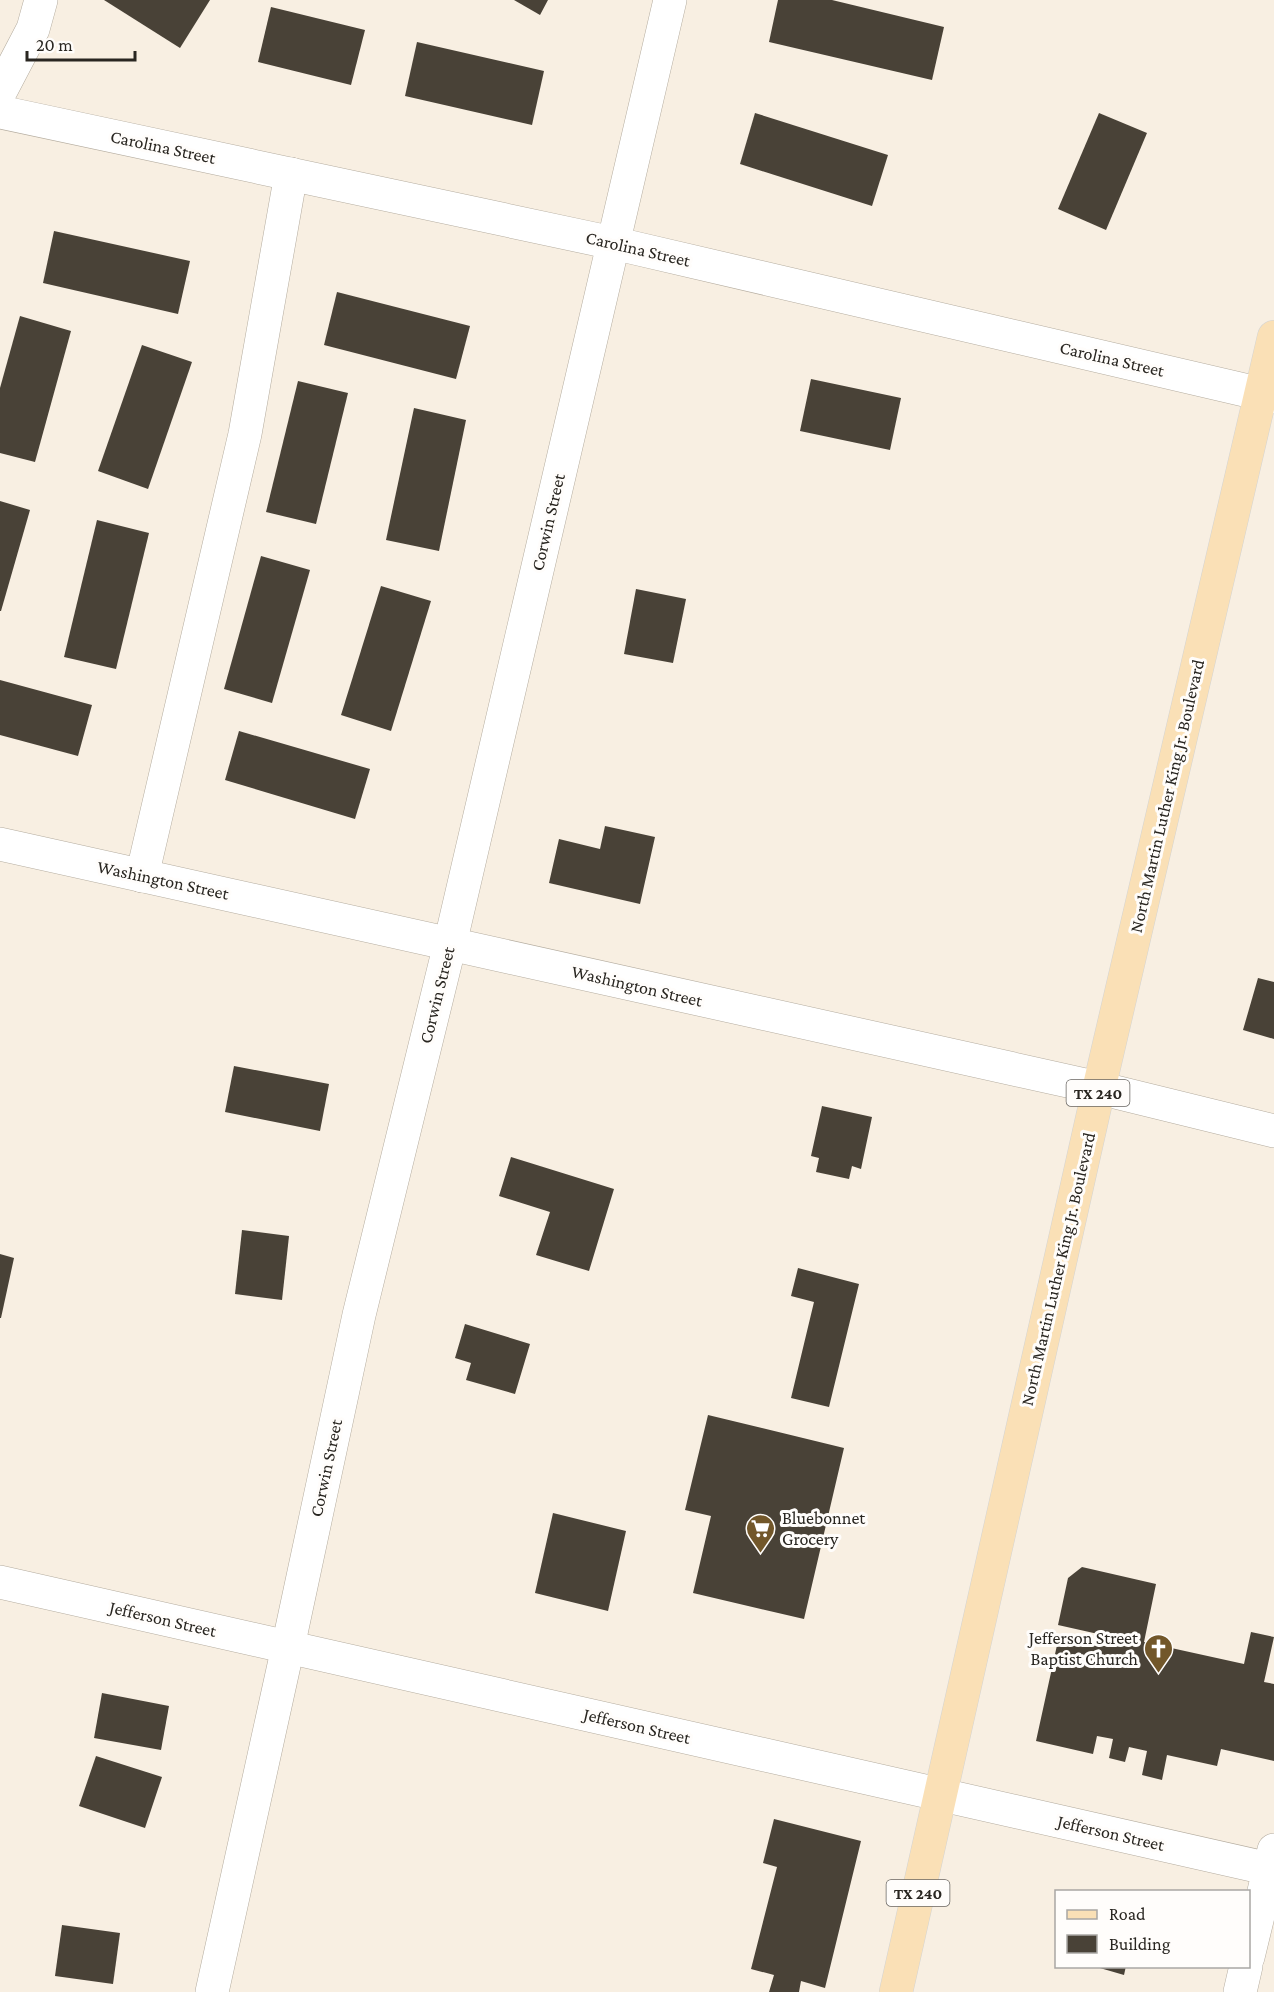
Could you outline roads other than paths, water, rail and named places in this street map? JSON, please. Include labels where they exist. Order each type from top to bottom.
[{"type":"main road","name":"North Martin Luther King Jr. Boulevard","points":[[896,1992],[1099,1088],[1268,395],[1274,337]]},
{"type":"street","points":[[0,92],[33,29],[40,0]]},
{"type":"street","name":"Corwin Street","points":[[212,1992],[359,1315],[450,944],[669,0]]},
{"type":"street","name":"Carolina Street","points":[[0,112],[613,243],[1268,395]]},
{"type":"street","points":[[142,876],[245,434],[291,174]]},
{"type":"street","name":"Washington Street","points":[[0,844],[1099,1088],[1274,1131]]},
{"type":"street","name":"Jefferson Street","points":[[0,1582],[940,1795],[1272,1863]]},
{"type":"street","points":[[1250,1949],[1272,1863]]},
{"type":"street","points":[[1240,1992],[1246,1968]]},
{"type":"place","name":"Bluebonnet Grocery","points":[[761,1554]]},
{"type":"place","name":"Jefferson Street Baptist Church","points":[[1159,1674]]}]
